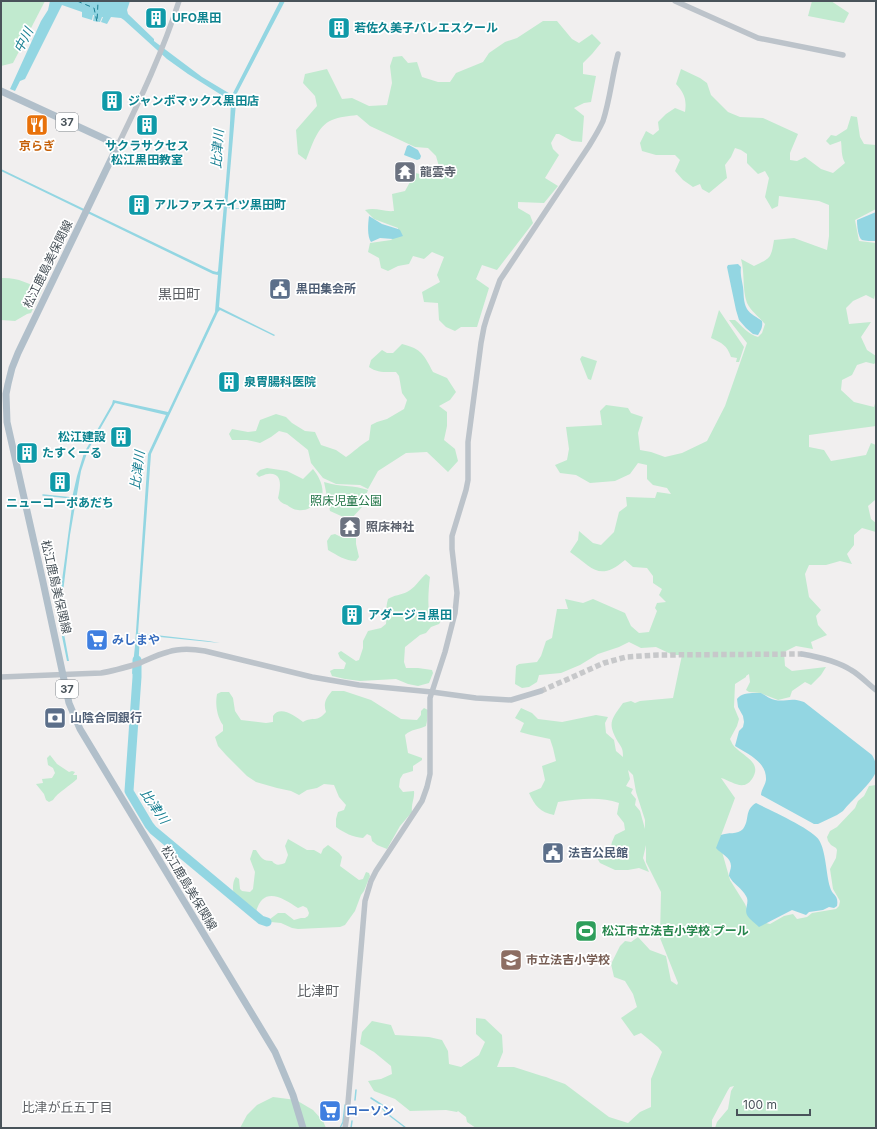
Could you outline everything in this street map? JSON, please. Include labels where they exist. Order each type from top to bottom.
[{"type":"main road","name":"37","points":[[2,91],[118,145]]},
{"type":"main road","name":"松江鹿島美保関線","points":[[118,145],[18,353],[12,368],[6,394],[7,422],[63,675],[70,704],[80,729],[275,1052],[284,1071],[303,1128]]},
{"type":"street","points":[[118,145],[160,55],[179,1]]},
{"type":"street","points":[[675,1],[758,38],[843,55]]},
{"type":"street","points":[[345,1128],[365,902],[371,881],[376,871],[422,801],[430,774],[430,698],[445,652],[455,613],[457,593],[452,536],[468,480],[468,442],[484,327],[500,280],[600,128],[618,54]]},
{"type":"street","points":[[1,678],[101,673],[131,666],[170,651],[195,649],[312,677],[359,685],[476,698],[511,700],[541,691]]},
{"type":"street","points":[[802,654],[836,663],[851,670],[876,690]]},
{"type":"green space","points":[[1,1],[45,1],[13,63],[1,66]]},
{"type":"green space","points":[[812,1],[831,1],[849,13],[844,23],[808,16]]},
{"type":"green space","points":[[543,21],[557,21],[572,39],[579,43],[592,34],[601,43],[583,63],[583,74],[596,76],[591,102],[584,103],[574,108],[584,116],[582,142],[572,141],[559,134],[556,134],[551,143],[553,149],[559,155],[545,178],[558,186],[544,203],[518,202],[518,208],[530,215],[533,223],[497,270],[482,265],[476,279],[489,288],[477,327],[461,327],[455,331],[446,327],[439,320],[438,303],[424,302],[422,292],[440,282],[437,275],[444,257],[432,252],[424,259],[413,256],[409,264],[398,266],[388,271],[381,268],[379,258],[368,252],[370,243],[391,240],[398,234],[398,228],[374,219],[365,210],[373,209],[394,211],[392,194],[405,191],[415,173],[440,178],[447,172],[440,170],[436,156],[428,148],[415,147],[370,126],[357,115],[332,120],[322,127],[306,160],[298,154],[296,130],[317,106],[315,96],[303,83],[305,74],[327,69],[342,99],[352,98],[369,106],[387,105],[392,83],[390,66],[393,57],[402,56],[408,63],[417,62],[422,77],[438,82],[450,82],[456,73],[483,62],[489,53],[505,42],[517,38]]},
{"type":"green space","points":[[681,69],[707,83],[711,95],[728,112],[740,117],[763,118],[798,134],[790,153],[790,160],[797,161],[805,157],[821,169],[833,173],[845,163],[842,155],[841,141],[830,145],[826,141],[831,135],[836,136],[847,129],[851,116],[857,117],[860,137],[864,144],[876,145],[876,209],[855,220],[859,241],[876,243],[876,291],[874,299],[866,295],[853,301],[846,308],[849,324],[871,322],[861,337],[867,350],[876,356],[876,362],[874,364],[866,362],[857,365],[852,375],[842,380],[841,390],[854,402],[874,407],[876,400],[876,426],[809,435],[809,447],[824,450],[831,461],[866,455],[871,443],[876,445],[876,501],[875,500],[868,506],[871,519],[876,523],[876,532],[862,528],[854,535],[854,545],[847,554],[852,564],[840,561],[826,565],[809,565],[805,574],[809,597],[821,610],[816,616],[818,625],[827,635],[811,642],[813,649],[796,646],[784,652],[785,666],[792,671],[826,667],[821,675],[811,685],[805,682],[792,691],[790,697],[778,700],[760,693],[749,692],[746,690],[750,682],[749,674],[735,684],[734,707],[739,719],[730,739],[734,747],[752,762],[755,769],[755,774],[749,783],[745,785],[737,784],[721,778],[735,798],[719,841],[730,880],[745,904],[751,919],[770,924],[784,916],[793,914],[797,919],[807,917],[812,913],[836,909],[839,906],[840,901],[833,889],[830,869],[836,858],[837,850],[831,845],[827,837],[830,831],[837,827],[855,808],[858,801],[864,796],[869,786],[876,785],[876,1128],[715,1128],[717,1122],[728,1109],[731,1091],[734,1086],[730,1087],[728,1090],[712,1120],[712,1128],[476,1128],[467,1122],[466,1117],[458,1111],[410,1111],[395,1099],[374,1091],[368,1081],[381,1079],[392,1074],[391,1066],[374,1052],[360,1044],[362,1032],[372,1021],[391,1025],[395,1035],[429,1037],[442,1040],[448,1051],[449,1064],[461,1067],[479,1055],[485,1042],[476,1034],[476,1018],[485,1019],[502,1035],[503,1052],[497,1067],[514,1067],[565,1084],[609,1117],[628,1123],[640,1112],[651,1107],[651,1079],[662,1052],[641,1033],[634,1036],[621,1018],[637,1007],[633,994],[625,981],[614,977],[611,964],[620,946],[625,941],[631,942],[638,937],[650,950],[666,956],[671,981],[677,985],[678,983],[660,938],[661,892],[646,862],[646,845],[643,858],[649,872],[639,868],[615,870],[600,863],[597,858],[608,859],[615,835],[625,830],[624,823],[617,814],[619,803],[604,799],[581,799],[558,802],[554,815],[538,808],[533,802],[529,793],[541,788],[545,780],[542,766],[556,761],[550,739],[520,732],[524,723],[515,718],[521,708],[532,713],[538,719],[562,722],[596,715],[608,717],[605,723],[606,733],[614,740],[616,751],[623,757],[622,749],[612,730],[613,718],[623,703],[673,698],[682,655],[673,655],[656,647],[641,648],[629,642],[598,654],[580,665],[561,673],[539,675],[537,682],[529,687],[522,688],[515,684],[516,666],[519,664],[537,662],[541,656],[546,641],[552,638],[557,609],[568,609],[565,599],[583,603],[593,599],[625,613],[631,626],[639,633],[649,632],[657,611],[655,608],[657,603],[666,602],[659,595],[662,589],[653,583],[653,576],[647,568],[633,567],[625,560],[609,570],[596,570],[570,552],[578,540],[579,531],[593,543],[601,545],[614,532],[619,512],[627,506],[626,497],[655,498],[657,492],[671,494],[667,488],[653,485],[647,479],[647,465],[638,463],[630,474],[615,481],[590,483],[576,475],[560,473],[555,465],[567,460],[569,449],[566,427],[602,425],[600,411],[606,405],[628,408],[631,413],[643,417],[638,433],[640,450],[665,457],[682,453],[707,441],[725,406],[747,343],[729,320],[735,320],[748,332],[758,337],[762,333],[765,324],[747,303],[741,259],[754,266],[764,261],[771,254],[774,240],[794,238],[827,250],[829,236],[829,205],[819,201],[779,196],[778,206],[772,209],[765,197],[769,178],[765,171],[758,174],[747,163],[747,154],[741,150],[735,148],[725,165],[727,178],[709,193],[702,189],[700,184],[693,187],[683,180],[675,171],[680,160],[675,155],[656,155],[642,151],[640,143],[646,131],[653,135],[659,130],[658,122],[675,108],[685,112],[686,103],[684,96],[676,84]],"holes":[[[628,770],[633,775],[636,792],[645,820],[645,829],[640,811],[635,805],[636,799],[631,793],[633,789],[626,786],[630,779]]]},
{"type":"green space","points":[[1,278],[12,278],[42,290],[31,313],[15,321],[1,320]]},
{"type":"green space","points":[[719,310],[744,347],[739,362],[736,362],[737,358],[731,357],[724,345],[711,338]]},
{"type":"green space","points":[[402,344],[414,348],[422,354],[433,372],[447,378],[456,392],[450,400],[439,406],[447,412],[447,426],[444,440],[455,449],[458,461],[448,472],[427,452],[406,453],[378,471],[368,489],[360,485],[336,484],[323,478],[311,463],[308,450],[287,433],[279,431],[260,443],[247,440],[232,440],[229,434],[232,429],[248,432],[256,431],[260,420],[276,414],[286,417],[292,423],[305,431],[315,432],[321,445],[336,450],[346,457],[369,440],[371,425],[387,419],[404,409],[407,400],[402,393],[399,376],[396,372],[378,371],[369,367],[371,360],[382,350],[387,353],[393,353]]},
{"type":"green space","points":[[582,356],[597,361],[591,380],[588,379],[580,359]]},
{"type":"green space","points":[[267,468],[287,471],[303,479],[313,469],[319,478],[322,489],[321,498],[318,503],[306,510],[295,510],[282,503],[278,498],[280,490],[279,478],[273,474],[259,477],[256,474],[260,470]]},
{"type":"green space","name":"照床児童公園","points":[[324,482],[368,490],[362,507],[350,520],[330,511]]},
{"type":"green space","points":[[335,534],[341,537],[356,538],[359,557],[356,561],[345,559],[328,550],[327,541],[331,535]]},
{"type":"green space","points":[[426,574],[430,577],[428,601],[430,613],[435,617],[443,618],[439,624],[431,627],[426,633],[420,635],[405,647],[404,662],[406,668],[432,670],[433,673],[429,683],[418,686],[396,679],[360,681],[332,676],[330,671],[334,669],[344,669],[346,663],[340,658],[338,653],[341,651],[356,661],[359,660],[363,648],[363,641],[368,631],[381,628],[386,624],[388,599],[410,590]]},
{"type":"green space","points":[[332,691],[344,691],[371,700],[401,719],[417,720],[424,708],[428,710],[426,726],[405,735],[408,753],[422,758],[422,760],[413,766],[413,771],[403,774],[400,779],[399,787],[403,792],[414,791],[412,812],[400,826],[387,849],[377,845],[372,841],[371,836],[367,834],[363,838],[356,837],[345,833],[336,827],[338,812],[344,810],[346,805],[339,797],[334,785],[324,784],[317,788],[307,790],[299,795],[291,791],[256,782],[247,776],[218,746],[215,737],[223,731],[223,725],[218,714],[216,698],[217,694],[221,692],[229,692],[233,698],[235,711],[241,720],[266,723],[273,722],[273,716],[280,711],[288,713],[303,722],[320,717],[326,712],[326,701]]},
{"type":"green space","points":[[50,755],[57,764],[69,772],[75,772],[73,775],[77,775],[77,779],[49,802],[46,800],[44,794],[36,784],[43,783],[42,779],[52,778],[55,773],[53,768],[48,765],[47,758]]},
{"type":"green space","points":[[288,839],[307,850],[314,850],[321,854],[323,849],[328,845],[342,857],[340,866],[359,880],[363,879],[366,872],[369,873],[370,876],[355,911],[345,925],[340,927],[298,929],[281,923],[271,922],[270,919],[278,913],[285,913],[294,920],[305,918],[309,913],[307,908],[303,906],[298,908],[274,896],[268,896],[263,899],[256,912],[234,893],[233,885],[236,877],[239,879],[240,889],[242,891],[250,892],[253,889],[255,872],[250,859],[253,850],[256,850],[264,860],[272,861],[273,863],[279,865],[283,864],[285,863],[288,855],[285,846]]},
{"type":"green space","points":[[273,1097],[296,1100],[313,1110],[323,1121],[326,1128],[240,1128],[247,1115],[257,1105]]},
{"type":"water","points":[[50,1],[130,1],[127,10],[128,14],[154,39],[154,41],[202,77],[232,95],[280,1],[285,1],[235,97],[237,102],[227,207],[262,211],[227,208],[219,307],[275,335],[274,336],[220,310],[151,454],[138,633],[220,643],[140,635],[138,671],[132,674],[148,454],[166,415],[115,403],[88,450],[81,471],[70,535],[62,611],[60,612],[69,661],[67,661],[57,612],[72,498],[84,453],[113,400],[168,412],[215,312],[218,275],[213,274],[1,171],[1,169],[217,272],[226,186],[231,101],[167,59],[121,18],[111,17],[107,24],[101,22],[103,17],[100,22],[93,21],[94,15],[92,20],[82,17],[82,12],[62,5],[25,79],[20,81],[15,91],[10,89],[41,21],[48,10]]},
{"type":"water","points":[[409,145],[418,150],[421,156],[420,159],[417,160],[404,155],[407,146]]},
{"type":"water","points":[[876,212],[876,241],[862,240],[859,234],[857,220]]},
{"type":"water","points":[[369,216],[382,224],[400,230],[403,236],[393,239],[380,238],[371,242],[368,233]]},
{"type":"water","points":[[738,264],[741,267],[744,301],[747,309],[762,321],[762,328],[758,335],[753,334],[746,328],[739,320],[736,310],[727,267],[728,265]]},
{"type":"water","points":[[761,693],[775,700],[796,700],[804,702],[872,755],[876,767],[874,775],[867,786],[843,811],[837,815],[818,824],[814,824],[761,795],[766,780],[763,768],[756,759],[735,746],[739,731],[743,727],[744,722],[743,716],[738,707],[737,699],[744,694]]},
{"type":"water","points":[[756,803],[800,825],[819,840],[825,856],[830,887],[837,899],[837,906],[834,908],[829,907],[823,910],[809,912],[806,915],[792,910],[759,927],[751,920],[746,913],[746,896],[729,876],[731,863],[716,848],[721,835],[735,833],[743,829],[748,812]]},
{"type":"water","name":"松江市立法吉小学校 プール","points":[[595,926],[595,936],[577,936],[577,927]]},
{"type":"waterway","points":[[43,495],[72,498]]},
{"type":"waterway","name":"比津川","points":[[137,660],[129,791],[153,830],[261,920],[267,922]]},
{"type":"waterway","points":[[355,1100],[356,1090]]},
{"type":"waterway","points":[[371,1098],[382,1105],[381,1107],[385,1111]]},
{"type":"waterway","points":[[340,1128],[343,1122],[345,1105]]},
{"type":"waterway","points":[[385,1112],[406,1128]]},
{"type":"waterway","points":[[351,1128],[352,1121]]},
{"type":"ferry route","points":[[77,1],[94,8],[97,22],[98,2],[95,1]]},
{"type":"tunnel","points":[[541,691],[604,663],[626,657],[658,655],[802,654]]},
{"type":"place","name":"UFO黒田","points":[[156,18]]},
{"type":"place","name":"若佐久美子バレエスクール","points":[[339,28]]},
{"type":"place","name":"ジャンボマックス黒田店","points":[[112,101]]},
{"type":"place","name":"京らぎ","points":[[37,125]]},
{"type":"place","name":"サクラサクセス 松江黒田教室","points":[[147,125]]},
{"type":"place","name":"龍雲寺","points":[[405,172]]},
{"type":"place","name":"アルファステイツ黒田町","points":[[139,205]]},
{"type":"place","name":"黒田集会所","points":[[280,289]]},
{"type":"place","name":"泉胃腸科医院","points":[[229,382]]},
{"type":"place","name":"松江建設","points":[[121,437]]},
{"type":"place","name":"たすくーる","points":[[27,453]]},
{"type":"place","name":"ニューコーポあだち","points":[[60,482]]},
{"type":"place","name":"照床神社","points":[[350,527]]},
{"type":"place","name":"アダージョ黒田","points":[[352,615]]},
{"type":"place","name":"みしまや","points":[[97,640]]},
{"type":"place","name":"山陰合同銀行","points":[[55,718]]},
{"type":"place","name":"法吉公民館","points":[[553,853]]},
{"type":"place","name":"松江市立法吉小学校 プール","points":[[586,931]]},
{"type":"place","name":"市立法吉小学校","points":[[511,960]]},
{"type":"place","name":"ローソン","points":[[330,1111]]},
{"type":"district","name":"黒田町","points":[[179,294]]},
{"type":"district","name":"比津町","points":[[318,991]]},
{"type":"district","name":"比津が丘五丁目","points":[[67,1107]]},
{"type":"water label","name":"中川","points":[[23,40]]}]
